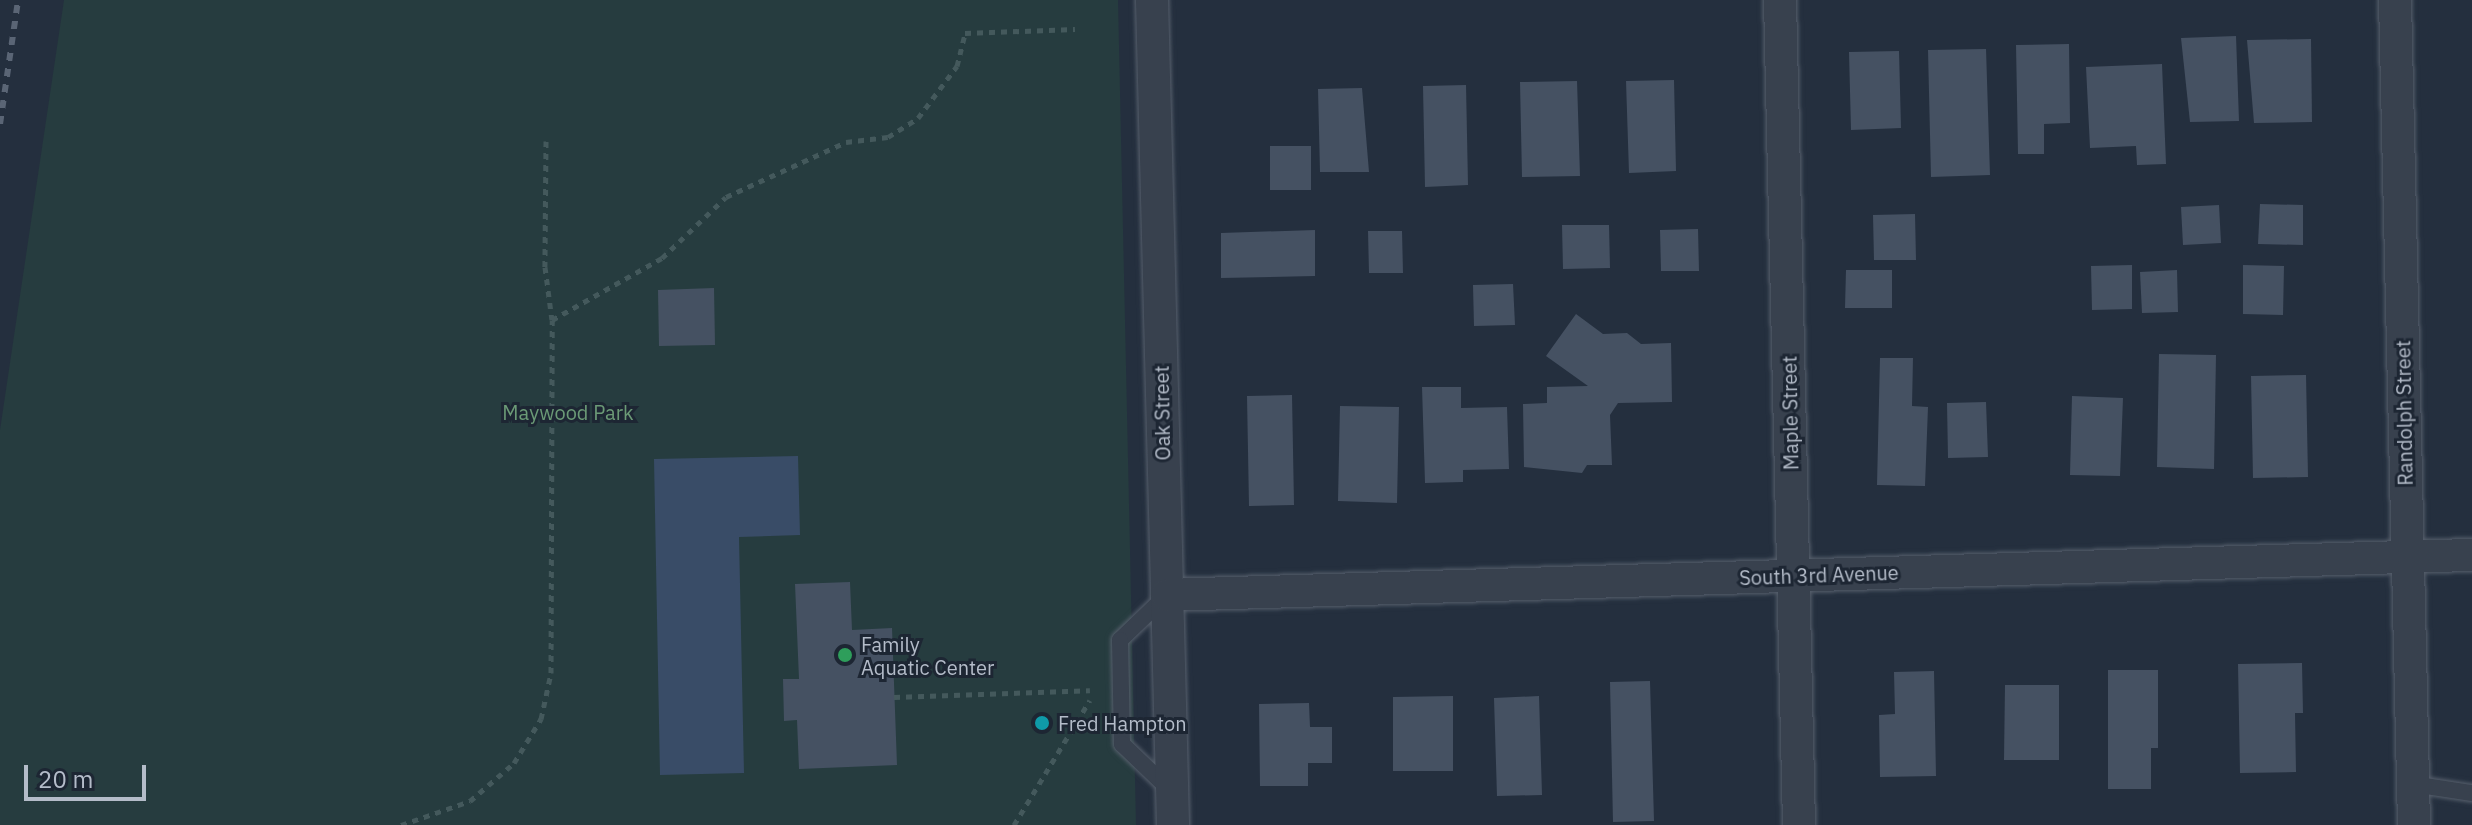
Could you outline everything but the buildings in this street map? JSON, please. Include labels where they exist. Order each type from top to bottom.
[{"type":"street","name":"Oak Street","points":[[1152,0],[1173,825]]},
{"type":"street","name":"Maple Street","points":[[1780,0],[1799,825]]},
{"type":"street","name":"Randolph Street","points":[[2395,0],[2414,825]]},
{"type":"street","name":"South 3rd Avenue","points":[[1167,595],[2472,555]]},
{"type":"lane","points":[[1167,595],[1120,640],[1122,744],[1172,792]]},
{"type":"lane","points":[[2413,784],[2472,793]]},
{"type":"path","points":[[552,320],[662,258],[726,197],[846,142],[888,137],[918,118],[957,66],[965,33],[1075,29]]},
{"type":"path","points":[[401,825],[470,801],[514,763],[541,719],[551,673],[552,320],[545,267],[546,141]]},
{"type":"path","points":[[894,697],[1090,690]]},
{"type":"path","points":[[1014,825],[1090,700]]},
{"type":"green space","name":"Maywood Park","points":[[64,0],[1118,0],[1136,825],[0,825],[0,430]]},
{"type":"water","points":[[798,456],[800,535],[739,537],[744,773],[660,775],[654,459]]},
{"type":"railway","points":[[0,124],[18,0]]},
{"type":"place","name":"Family Aquatic Center","points":[[845,655]]},
{"type":"place","name":"Fred Hampton","points":[[1042,723]]}]
